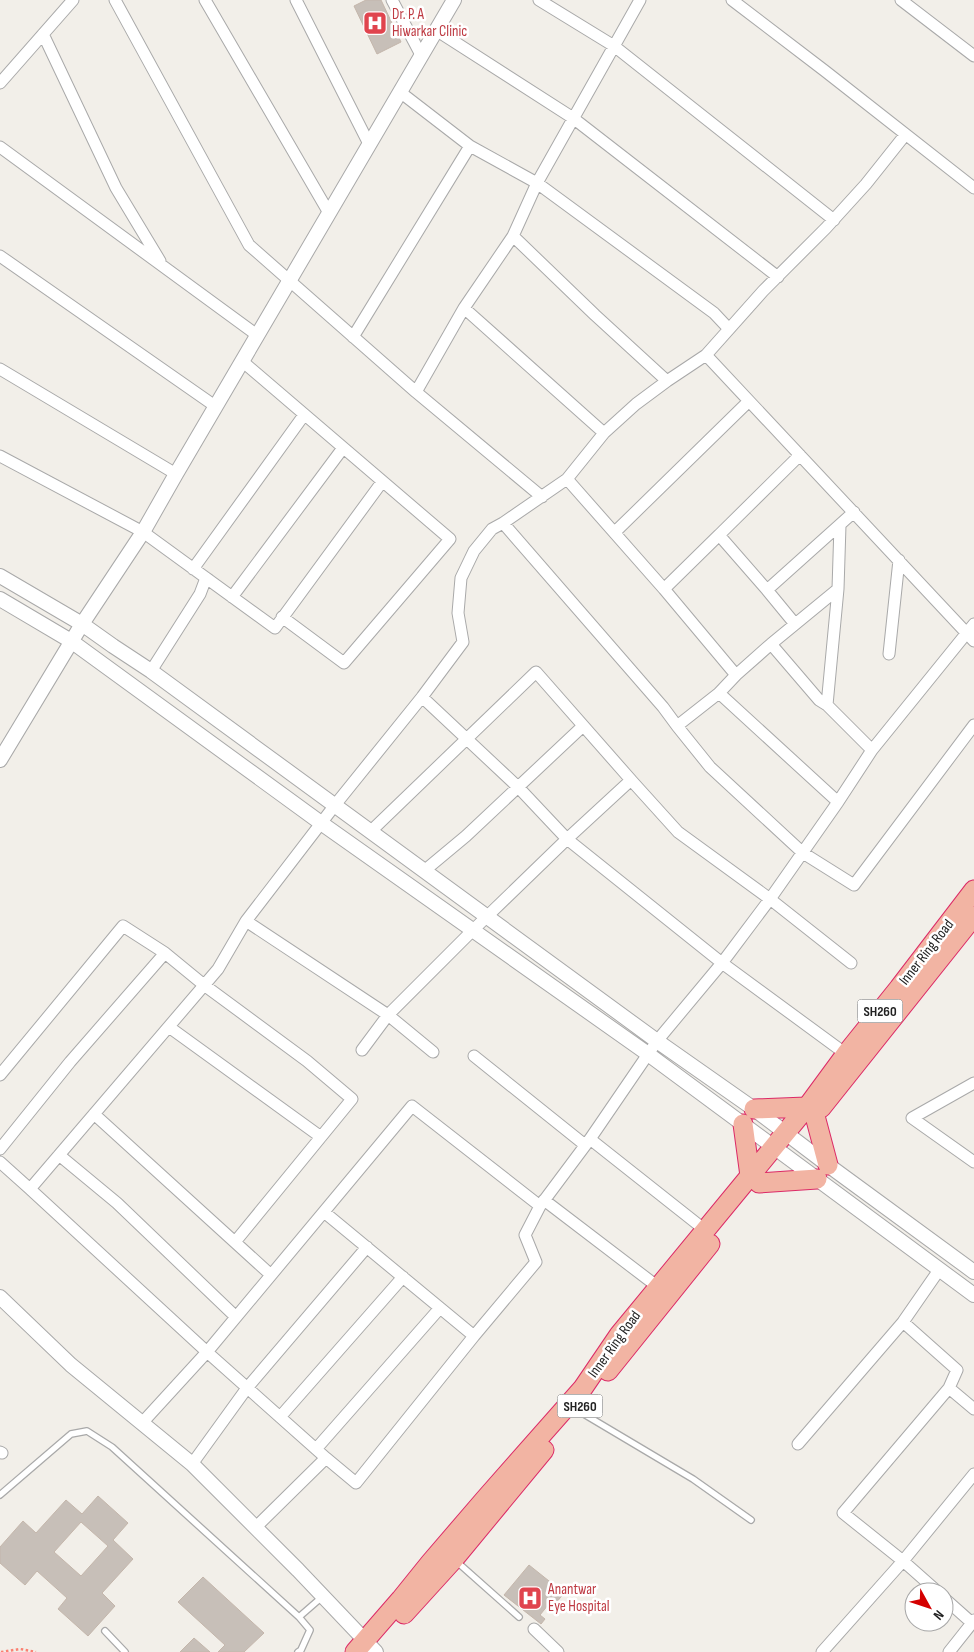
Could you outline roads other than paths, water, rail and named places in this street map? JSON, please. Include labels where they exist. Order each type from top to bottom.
[{"type":"highway","name":"Inner Ring Road","points":[[810,1112],[846,1054],[974,890]]},
{"type":"highway","name":"Inner Ring Road","points":[[368,1649],[454,1559],[577,1410],[755,1179],[974,916]]},
{"type":"highway","points":[[743,1124],[755,1179],[822,1172],[810,1112],[754,1109]]},
{"type":"highway","name":"Inner Ring Road","points":[[368,1649],[478,1506],[582,1388],[619,1335],[658,1287],[705,1230],[755,1179]]},
{"type":"street","points":[[0,83],[73,0]]},
{"type":"street","points":[[115,0],[249,245],[416,392],[542,497]]},
{"type":"street","points":[[205,0],[329,213]]},
{"type":"street","points":[[296,0],[369,144]]},
{"type":"street","points":[[392,0],[421,55]]},
{"type":"street","points":[[0,760],[71,641],[143,532],[454,0]]},
{"type":"street","points":[[539,0],[614,46],[834,220]]},
{"type":"street","points":[[416,392],[464,308],[513,236],[537,183],[640,0]]},
{"type":"street","points":[[732,0],[974,188]]},
{"type":"street","points":[[907,2],[974,56]]},
{"type":"street","points":[[436,30],[573,118],[778,277]]},
{"type":"street","points":[[43,34],[116,188],[164,267]]},
{"type":"street","points":[[400,92],[470,146],[537,183],[714,312],[730,328]]},
{"type":"street","points":[[30,1189],[218,969],[246,922],[334,806],[422,697],[463,642],[458,613],[461,578],[474,551],[492,529],[566,479],[604,433],[636,404],[706,355],[834,220],[866,184],[904,134]]},
{"type":"street","points":[[353,337],[470,146]]},
{"type":"street","points":[[0,147],[257,335]]},
{"type":"street","points":[[513,236],[594,315],[667,381]]},
{"type":"street","points":[[0,256],[215,406]]},
{"type":"street","points":[[464,308],[604,433]]},
{"type":"street","points":[[0,1162],[207,1352],[316,1450],[356,1483],[536,1262],[525,1235],[542,1203],[588,1142],[657,1041],[722,963],[770,899],[872,750],[972,632],[899,560],[706,355]]},
{"type":"street","points":[[242,361],[450,540],[344,663],[282,617]]},
{"type":"street","points":[[0,369],[176,474]]},
{"type":"street","points":[[615,532],[750,401]]},
{"type":"street","points":[[193,569],[304,415]]},
{"type":"street","points":[[232,597],[343,448]]},
{"type":"street","points":[[664,589],[800,454]]},
{"type":"street","points":[[0,456],[143,532],[275,628],[382,482]]},
{"type":"street","points":[[566,479],[615,532],[736,675]]},
{"type":"street","points":[[767,590],[854,512]]},
{"type":"street","points":[[503,523],[663,707],[710,767],[803,853],[854,884],[974,725]]},
{"type":"street","points":[[826,706],[838,589],[840,525]]},
{"type":"street","points":[[719,535],[795,624]]},
{"type":"street","points":[[889,654],[899,560]]},
{"type":"street","points":[[0,576],[82,624],[151,671],[657,1041],[754,1109],[785,1144],[822,1172],[940,1270],[974,1295]]},
{"type":"street","points":[[151,671],[200,594],[206,578],[208,580]]},
{"type":"street","points":[[677,726],[720,693],[736,675],[771,644],[838,589]]},
{"type":"street","points":[[0,599],[71,641],[321,823],[648,1054],[743,1124],[785,1144]]},
{"type":"street","points":[[771,644],[819,700],[872,750]]},
{"type":"street","points":[[370,832],[536,672],[678,832],[770,899],[851,962]]},
{"type":"street","points":[[720,693],[838,802]]},
{"type":"street","points":[[422,697],[518,787],[567,839],[722,963],[846,1054]]},
{"type":"street","points":[[424,871],[466,836],[583,726]]},
{"type":"street","points":[[362,1050],[388,1015],[486,916],[631,780]]},
{"type":"street","points":[[246,922],[388,1015],[433,1052]]},
{"type":"street","points":[[0,1075],[123,926],[166,953],[204,985],[307,1061],[352,1099],[235,1242]]},
{"type":"street","points":[[0,1149],[70,1062],[166,953]]},
{"type":"street","points":[[169,1026],[321,1137]]},
{"type":"street","points":[[474,1056],[705,1230]]},
{"type":"street","points":[[972,1088],[912,1118],[974,1162]]},
{"type":"street","points":[[142,1424],[207,1352],[412,1106],[658,1287]]},
{"type":"street","points":[[94,1114],[271,1275]]},
{"type":"street","points":[[59,1155],[117,1204],[236,1317]]},
{"type":"street","points":[[822,1172],[974,1272]]},
{"type":"street","points":[[324,1212],[474,1336]]},
{"type":"street","points":[[192,1464],[247,1388],[367,1247]]},
{"type":"street","points":[[798,1444],[903,1322],[940,1270]]},
{"type":"street","points":[[280,1417],[403,1277]]},
{"type":"street","points":[[0,1297],[71,1365],[192,1464],[323,1596],[368,1649]]},
{"type":"street","points":[[316,1450],[440,1308]]},
{"type":"street","points":[[903,1322],[957,1370],[949,1388],[844,1513],[927,1582]]},
{"type":"street","points":[[949,1388],[974,1409]]},
{"type":"street","points":[[256,1528],[326,1458]]},
{"type":"street","points":[[822,1652],[903,1561],[974,1474]]},
{"type":"street","points":[[949,1652],[973,1622],[954,1606]]},
{"type":"street","points":[[534,1630],[558,1652]]},
{"type":"lane","points":[[577,1410],[692,1479],[751,1520]]},
{"type":"lane","points":[[0,1496],[71,1434],[87,1431],[112,1447],[299,1617],[310,1630],[301,1650],[298,1652]]},
{"type":"lane","points":[[454,1559],[519,1617]]},
{"type":"lane","points":[[299,1617],[323,1596]]},
{"type":"lane","points":[[105,1631],[125,1652]]},
{"type":"place","name":"Dr. P. A Hiwarkar Clinic","points":[[375,23]]},
{"type":"place","name":"Anantwar Eye Hospital","points":[[530,1598]]}]
